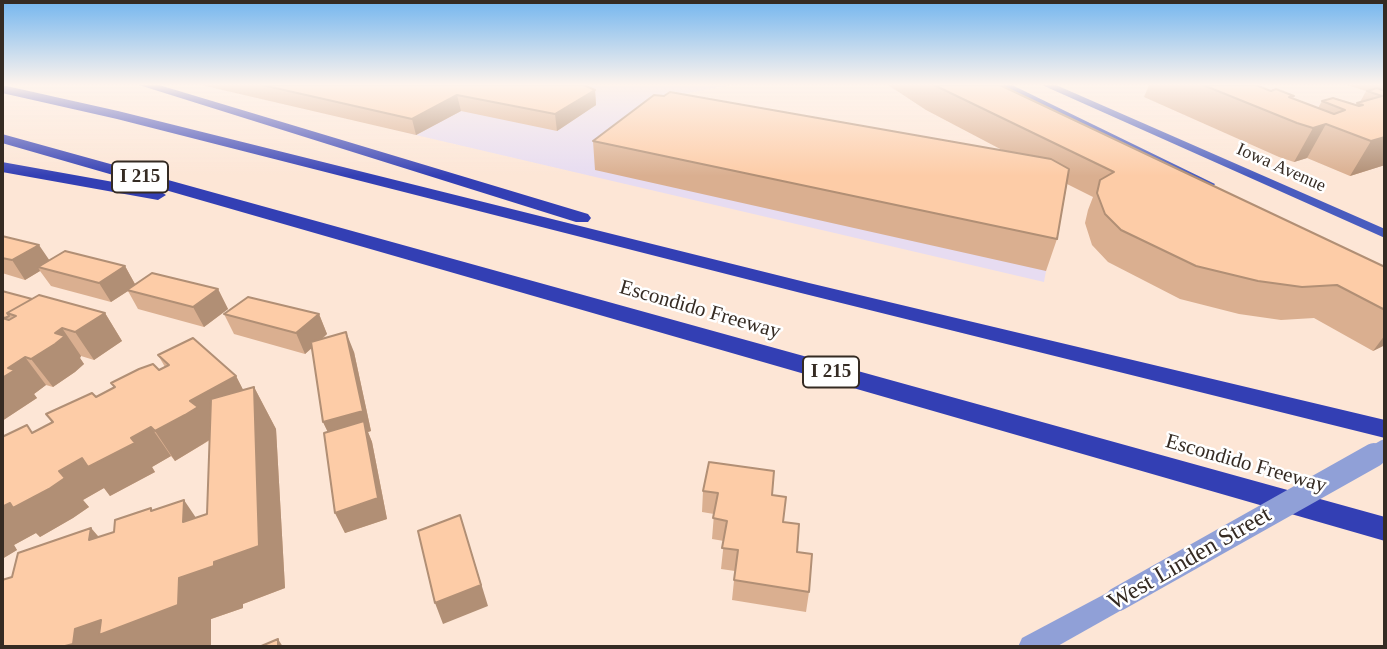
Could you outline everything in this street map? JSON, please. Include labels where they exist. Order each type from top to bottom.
[{"type":"highway","points":[[120,115],[808,289],[1385,429]]},
{"type":"highway","points":[[243,115],[808,289]]},
{"type":"highway","name":"Escondido Freeway","points":[[2,138],[1385,529]]},
{"type":"highway","points":[[2,167],[278,216]]},
{"type":"main road","points":[[1066,115],[1223,191]]},
{"type":"main road","name":"Iowa Avenue","points":[[1116,115],[1385,234]]},
{"type":"street","name":"West Linden Street","points":[[1031,647],[1385,449]]},
{"type":"shaded area","points":[[338,115],[731,115],[1059,199],[1044,282]]},
{"type":"building","points":[[396,115],[419,115],[412,119]]},
{"type":"building","points":[[627,115],[802,115],[1051,159],[1069,169],[1057,239],[593,141]]},
{"type":"building","points":[[997,115],[1064,115],[1385,267],[1385,310],[1337,285],[1302,287],[1258,281],[1196,266],[1121,230],[1105,214],[1097,193],[1100,180],[1114,172]]},
{"type":"building","points":[[1278,115],[1385,115],[1385,137],[1371,141],[1326,124],[1313,128]]},
{"type":"building","points":[[2,236],[39,245],[12,260],[2,258]]},
{"type":"building","points":[[65,251],[125,266],[99,283],[38,267]]},
{"type":"building","points":[[152,273],[218,289],[193,307],[127,290]]},
{"type":"building","points":[[2,291],[32,299],[7,313],[9,316],[5,318],[2,317]]},
{"type":"building","points":[[39,295],[105,313],[75,332],[62,328],[55,333],[65,336],[31,359],[25,357],[8,368],[15,370],[2,378],[2,318],[9,320],[16,316],[7,313]]},
{"type":"building","points":[[248,297],[319,314],[296,333],[224,314]]},
{"type":"building","points":[[346,332],[363,411],[323,422],[311,342]]},
{"type":"building","points":[[193,338],[236,376],[190,401],[198,407],[185,415],[155,431],[151,427],[131,438],[135,443],[88,467],[82,458],[59,471],[65,478],[49,489],[13,508],[10,503],[2,507],[2,437],[27,425],[32,433],[53,422],[46,414],[92,393],[96,397],[115,387],[111,383],[139,369],[153,364],[159,370],[169,365],[158,355]]},
{"type":"building","points":[[254,387],[259,546],[179,578],[178,605],[99,635],[101,620],[75,629],[73,644],[61,647],[2,647],[2,580],[12,577],[18,553],[91,528],[89,540],[114,532],[115,520],[184,500],[183,522],[207,514],[211,399]]},
{"type":"building","points":[[364,421],[378,498],[335,513],[324,433]]},
{"type":"building","points":[[709,462],[774,471],[772,495],[786,497],[783,522],[799,524],[797,552],[812,554],[809,592],[734,580],[738,550],[722,548],[727,521],[713,518],[718,493],[703,491]]},
{"type":"building","points":[[460,515],[481,585],[435,603],[418,531]]},
{"type":"building","points":[[278,639],[278,647],[259,647]]}]
